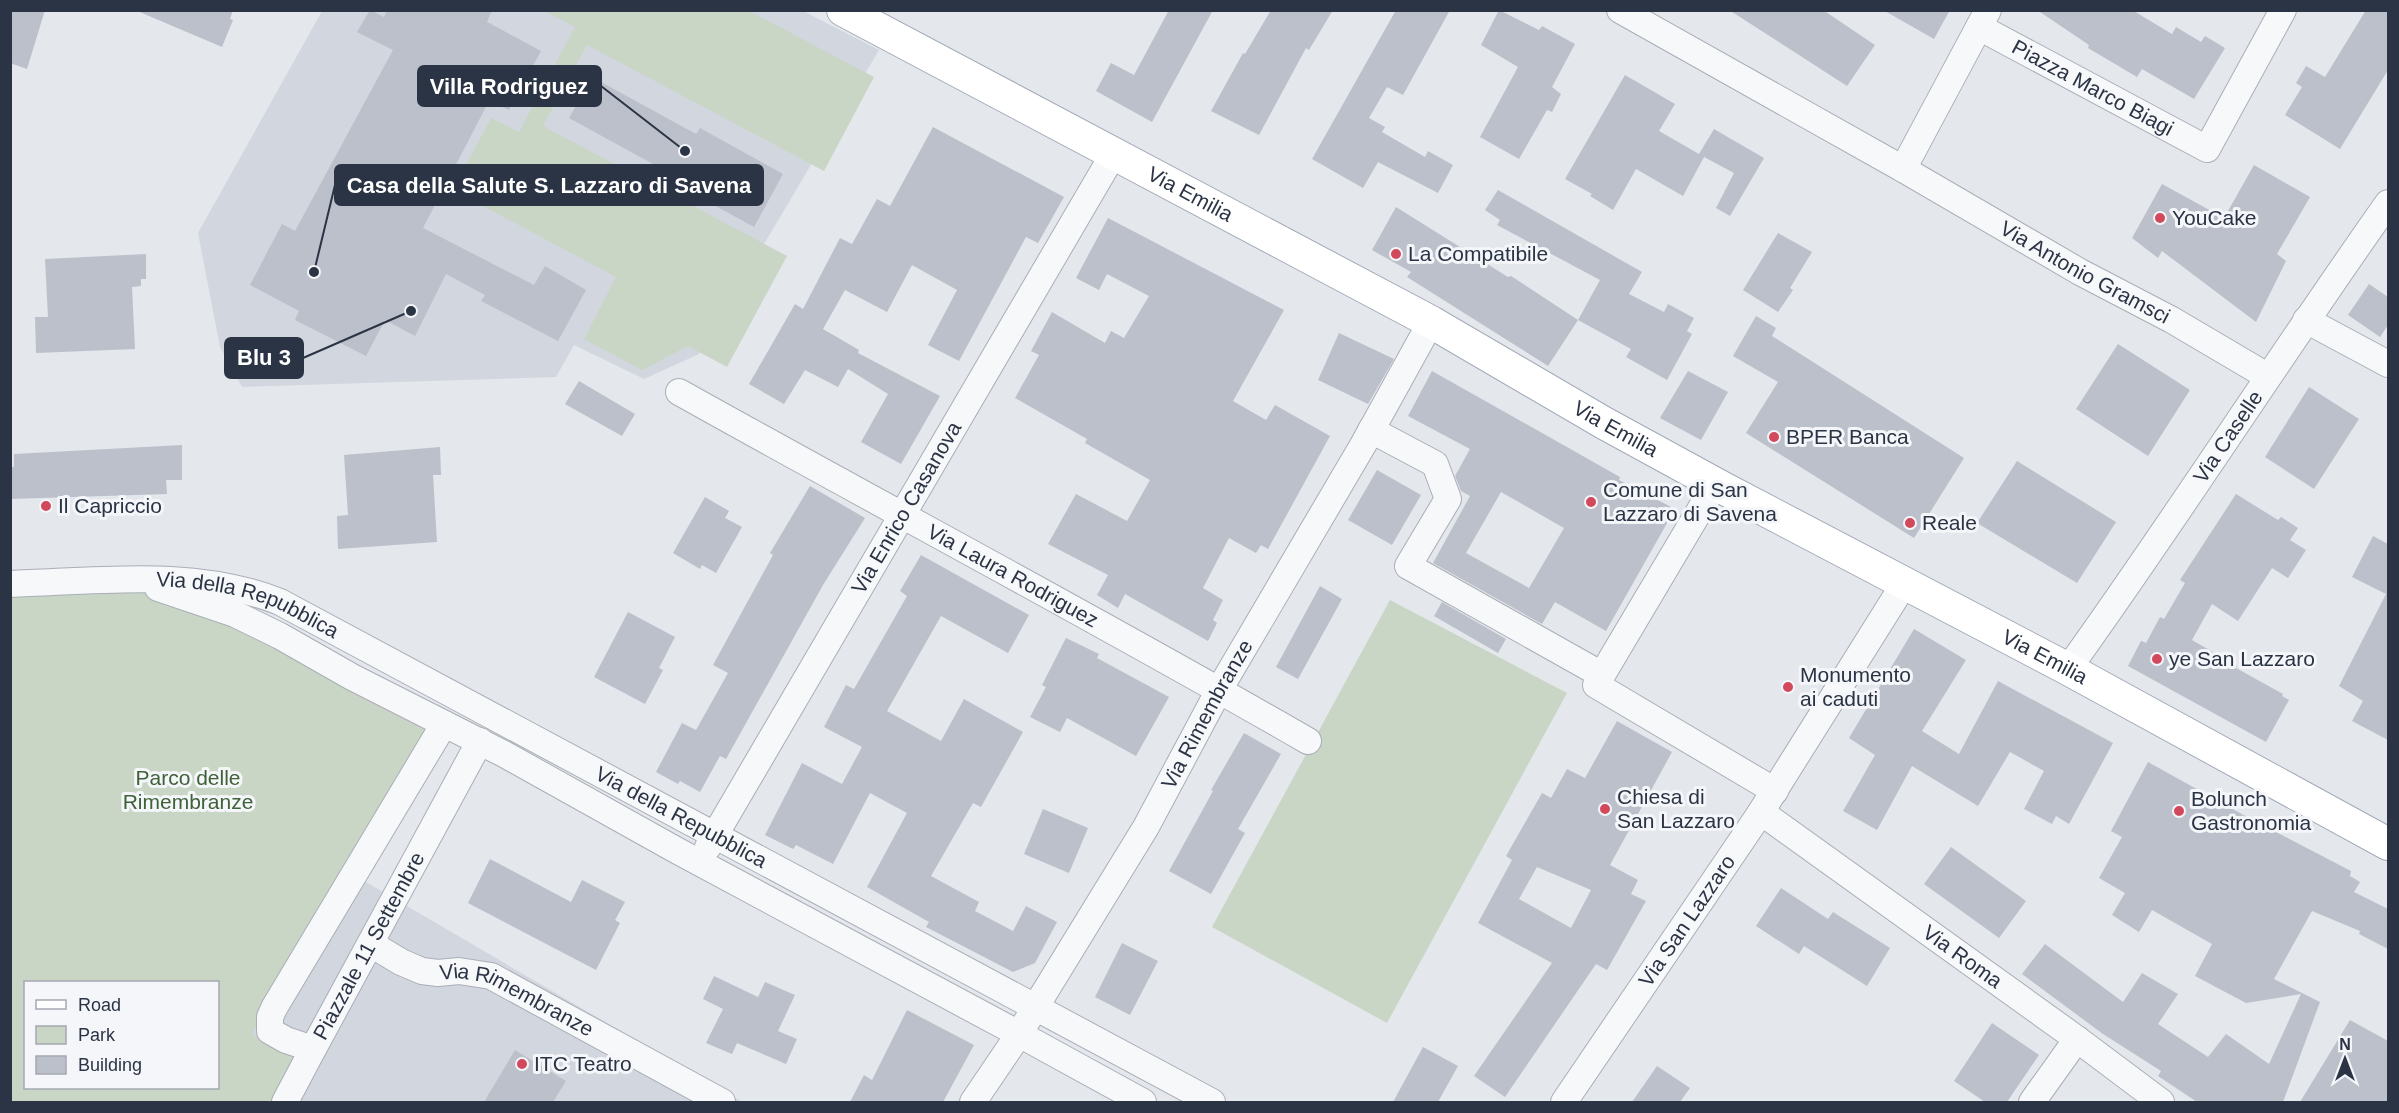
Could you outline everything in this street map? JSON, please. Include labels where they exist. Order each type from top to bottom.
[{"type":"main road","name":"Via Emilia","points":[[843,10],[1431,322],[1604,423],[2068,669],[2388,844]]},
{"type":"street","name":"Via Antonio Gramsci","points":[[1620,10],[1903,169],[2080,272],[2172,320],[2267,376]]},
{"type":"street","name":"Piazza Marco Biagi","points":[[1984,19],[2207,148],[2283,10]]},
{"type":"street","points":[[1903,169],[1984,19]]},
{"type":"street","name":"Via Enrico Casanova","points":[[698,862],[1114,153]]},
{"type":"street","name":"Via Caselle","points":[[2068,669],[2202,478],[2267,376],[2388,203]]},
{"type":"street","points":[[2306,320],[2388,364]]},
{"type":"street","name":"Via Rimembranze","points":[[973,1102],[1019,1034],[1146,827],[1219,690],[1371,430],[1431,322]]},
{"type":"street","name":"Via Laura Rodriguez","points":[[680,392],[1308,741]]},
{"type":"street","points":[[1371,430],[1435,464],[1448,499],[1408,567],[1602,675]]},
{"type":"street","points":[[1716,483],[1596,685],[1775,791]]},
{"type":"street","name":"Via della Repubblica","points":[[10,584],[135,580],[198,581],[264,595],[716,834],[1212,1102]]},
{"type":"street","name":"Via della Repubblica","points":[[135,580],[235,614],[254,623],[352,677],[474,738],[698,862],[1143,1102]]},
{"type":"street","name":"Via San Lazzaro","points":[[1564,1102],[1761,813],[1904,584]]},
{"type":"street","name":"Via della Repubblica","points":[[254,623],[264,595]]},
{"type":"street","name":"Piazzale 11 Settembre","points":[[444,724],[270,1017],[270,1031],[286,1040],[313,1049],[371,944],[474,738],[483,710]]},
{"type":"street","name":"Via Roma","points":[[1761,813],[2077,1039],[2161,1102]]},
{"type":"street","name":"Via Rimembranze","points":[[371,944],[401,962],[422,971],[438,973],[459,971],[491,976],[722,1102]]},
{"type":"street","points":[[2032,1102],[2077,1039]]},
{"type":"street","points":[[285,1102],[313,1049]]},
{"type":"shaded area","points":[[322,11],[803,11],[879,50],[699,354],[644,379],[574,345],[556,377],[242,387],[220,347],[198,233]]},
{"type":"shaded area","points":[[323,857],[742,1102],[166,1102],[219,1089]]},
{"type":"green space","points":[[544,11],[749,11],[874,77],[824,171],[587,45],[543,126],[787,256],[727,367],[688,346],[642,370],[584,339],[616,277],[453,190],[491,118],[519,132],[575,27]]},
{"type":"green space","name":"Parco delle Rimembranze","points":[[135,580],[436,720],[252,1034],[311,1058],[289,1102],[11,1102],[10,583]]},
{"type":"green space","points":[[1390,600],[1567,693],[1387,1023],[1212,927]]},
{"type":"building","points":[[10,10],[45,10],[27,69],[10,63]]},
{"type":"building","points":[[135,10],[233,10],[230,19],[233,20],[222,47]]},
{"type":"building","points":[[370,10],[384,17],[387,10],[492,10],[487,22],[541,51],[509,110],[489,101],[423,228],[534,285],[545,266],[586,290],[558,341],[481,301],[485,295],[446,274],[415,336],[385,320],[366,356],[295,320],[299,311],[250,285],[282,224],[295,231],[393,50],[357,32]]},
{"type":"building","points":[[1169,10],[1213,10],[1152,122],[1096,91],[1111,63],[1134,75]]},
{"type":"building","points":[[1271,10],[1333,10],[1309,50],[1306,48],[1259,135],[1211,111],[1243,53],[1245,54]]},
{"type":"building","points":[[1396,10],[1450,10],[1403,95],[1387,87],[1369,118],[1385,127],[1382,132],[1425,157],[1428,151],[1453,165],[1438,193],[1378,162],[1363,188],[1312,159]]},
{"type":"building","points":[[1499,10],[1539,30],[1542,26],[1575,44],[1552,87],[1561,94],[1552,112],[1547,110],[1519,159],[1480,137],[1518,67],[1481,45]]},
{"type":"building","points":[[1729,10],[1823,10],[1875,45],[1847,86]]},
{"type":"building","points":[[1883,10],[1950,10],[1934,39]]},
{"type":"building","points":[[2037,10],[2132,10],[2172,34],[2176,27],[2201,42],[2205,36],[2225,48],[2194,99],[2142,69],[2137,77],[2088,48],[2089,45]]},
{"type":"building","points":[[2366,10],[2388,10],[2388,70],[2340,149],[2285,115],[2302,87],[2296,83],[2306,66],[2325,77]]},
{"type":"building","points":[[1625,75],[1675,104],[1659,131],[1699,154],[1714,129],[1764,158],[1730,216],[1716,208],[1734,173],[1704,157],[1683,196],[1636,169],[1613,210],[1590,196],[1592,194],[1565,179]]},
{"type":"building","points":[[592,77],[696,134],[700,128],[783,174],[754,227],[670,181],[673,175],[569,118]]},
{"type":"building","points":[[933,127],[1064,197],[1038,243],[1026,237],[959,361],[928,345],[957,290],[912,265],[887,312],[845,290],[823,329],[859,350],[858,353],[940,396],[901,464],[861,442],[888,394],[848,369],[838,387],[805,370],[784,404],[749,384],[795,304],[803,309],[840,238],[852,244],[877,199],[890,206]]},
{"type":"building","points":[[2254,165],[2310,197],[2277,254],[2286,261],[2256,322],[2162,251],[2158,258],[2132,238],[2162,184],[2224,218]]},
{"type":"building","points":[[1498,190],[1642,272],[1629,294],[1664,312],[1668,304],[1694,318],[1687,331],[1692,334],[1667,380],[1626,357],[1631,349],[1578,320],[1600,280],[1497,225],[1500,220],[1485,210]]},
{"type":"building","points":[[1396,207],[1508,277],[1511,276],[1578,320],[1548,366],[1407,277],[1411,272],[1372,250]]},
{"type":"building","points":[[1108,218],[1284,310],[1233,401],[1266,420],[1275,405],[1330,436],[1268,549],[1261,545],[1256,553],[1229,538],[1203,588],[1223,600],[1213,620],[1217,623],[1208,641],[1125,594],[1118,608],[1097,595],[1108,575],[1048,544],[1076,494],[1127,521],[1150,480],[1085,443],[1087,439],[1015,398],[1039,355],[1031,351],[1052,312],[1105,343],[1111,331],[1124,338],[1149,296],[1107,274],[1099,290],[1076,278]]},
{"type":"building","points":[[1778,233],[1812,252],[1790,288],[1793,290],[1778,312],[1743,290]]},
{"type":"building","points":[[146,254],[146,279],[141,279],[141,286],[132,287],[135,349],[36,353],[35,317],[48,317],[45,259]]},
{"type":"building","points":[[2369,284],[2388,297],[2388,325],[2380,337],[2348,315]]},
{"type":"building","points":[[1756,316],[1776,328],[1772,336],[1964,458],[1914,538],[1746,433],[1778,382],[1733,356]]},
{"type":"building","points":[[1339,333],[1394,359],[1368,404],[1318,380]]},
{"type":"building","points":[[2118,344],[2190,390],[2148,456],[2076,409]]},
{"type":"building","name":"Comune di San Lazzaro di Savena","points":[[1432,371],[1620,477],[1619,480],[1675,509],[1606,631],[1555,602],[1542,624],[1433,563],[1470,496],[1461,491],[1455,476],[1470,449],[1408,416]],"holes":[[[1501,492],[1564,528],[1529,588],[1466,553]]]},
{"type":"building","points":[[1688,371],[1728,392],[1701,440],[1660,418]]},
{"type":"building","points":[[579,381],[635,414],[622,436],[565,404]]},
{"type":"building","points":[[2309,387],[2359,419],[2314,489],[2265,457]]},
{"type":"building","points":[[182,445],[182,480],[166,480],[167,494],[10,499],[10,467],[14,467],[14,454]]},
{"type":"building","points":[[440,447],[441,475],[433,475],[437,542],[338,549],[337,516],[348,515],[344,455]]},
{"type":"building","points":[[2017,461],[2116,522],[2077,583],[1977,523]]},
{"type":"building","points":[[1377,470],[1421,495],[1392,545],[1348,520]]},
{"type":"building","points":[[810,486],[865,518],[823,585],[726,759],[720,756],[700,792],[680,781],[678,784],[656,772],[682,723],[696,730],[728,673],[713,665],[773,555],[770,553]]},
{"type":"building","points":[[2236,494],[2278,520],[2281,517],[2298,528],[2290,540],[2306,550],[2288,578],[2272,568],[2238,621],[2212,604],[2192,640],[2283,694],[2282,696],[2289,700],[2266,742],[2128,666],[2141,641],[2146,643],[2160,617],[2164,619],[2185,583],[2180,580]]},
{"type":"building","points":[[705,497],[729,511],[725,518],[742,527],[716,573],[702,565],[700,569],[673,553]]},
{"type":"building","points":[[2373,536],[2388,544],[2388,740],[2352,721],[2363,701],[2339,686],[2386,594],[2352,577]]},
{"type":"building","points":[[921,555],[1029,615],[1008,653],[941,616],[887,711],[941,741],[964,699],[1023,732],[981,807],[973,803],[931,876],[979,902],[975,911],[1013,931],[1026,906],[1057,922],[1035,963],[1013,972],[926,927],[929,922],[867,887],[907,813],[870,793],[833,864],[796,845],[793,849],[765,835],[802,763],[842,784],[862,747],[824,727],[846,685],[854,689],[907,596],[900,591]]},
{"type":"building","points":[[1320,586],[1342,599],[1298,679],[1276,667]]},
{"type":"building","points":[[1442,602],[1506,639],[1498,653],[1434,616]]},
{"type":"building","points":[[628,612],[675,637],[659,668],[663,670],[645,704],[594,677]]},
{"type":"building","points":[[1914,629],[1966,660],[1922,731],[1959,754],[1998,681],[2113,743],[2069,824],[2056,816],[2052,824],[2024,809],[2044,771],[2010,752],[1978,806],[1912,766],[1877,830],[1843,811],[1875,755],[1849,738]]},
{"type":"building","points":[[1066,638],[1099,654],[1097,658],[1169,697],[1136,756],[1067,718],[1060,732],[1030,717],[1046,687],[1042,685]]},
{"type":"building","points":[[1617,721],[1672,752],[1610,865],[1638,880],[1631,894],[1646,901],[1607,970],[1596,964],[1505,1097],[1474,1076],[1552,963],[1478,923],[1512,860],[1506,856],[1542,793],[1551,798],[1567,769],[1585,778]],"holes":[[[1537,867],[1591,890],[1571,928],[1519,899]]]},
{"type":"building","points":[[1244,733],[1281,754],[1238,829],[1245,833],[1211,894],[1169,871]]},
{"type":"building","points":[[2148,762],[2351,871],[2350,876],[2360,882],[2354,892],[2388,909],[2388,949],[2359,934],[2360,931],[2312,911],[2274,979],[2320,1002],[2283,1102],[2197,1102],[2158,1076],[2161,1071],[2103,1034],[2022,974],[2045,944],[2123,1002],[2142,973],[2178,994],[2158,1024],[2208,1057],[2226,1034],[2269,1064],[2301,994],[2246,1003],[2195,976],[2212,944],[2152,910],[2139,932],[2112,915],[2125,893],[2099,878],[2122,837],[2111,831]]},
{"type":"building","points":[[1043,809],[1088,828],[1069,873],[1024,854]]},
{"type":"building","points":[[1951,847],[2026,901],[1999,938],[1924,884]]},
{"type":"building","points":[[490,859],[571,902],[582,880],[625,902],[615,920],[620,923],[596,970],[468,903]]},
{"type":"building","points":[[1781,888],[1828,919],[1833,912],[1890,948],[1867,986],[1804,946],[1799,954],[1756,926]]},
{"type":"building","points":[[1122,943],[1158,961],[1130,1015],[1095,997]]},
{"type":"building","points":[[714,976],[758,997],[765,982],[795,995],[778,1031],[797,1039],[786,1064],[737,1043],[732,1054],[706,1043],[723,1009],[703,999]]},
{"type":"building","points":[[907,1010],[974,1045],[943,1102],[850,1102],[864,1075],[872,1080]]},
{"type":"building","points":[[2350,1020],[2388,1041],[2388,1102],[2300,1102]]},
{"type":"building","points":[[1992,1023],[2039,1055],[2007,1102],[1985,1102],[1954,1081]]},
{"type":"building","points":[[1423,1047],[1458,1066],[1438,1102],[1393,1102]]},
{"type":"building","name":"ITC Teatro","points":[[515,1050],[566,1081],[553,1102],[484,1102]]},
{"type":"building","points":[[1657,1066],[1690,1088],[1680,1102],[1632,1102]]},
{"type":"place","name":"Villa Rodriguez","points":[[685,151]]},
{"type":"place","name":"YouCake","points":[[2160,218]]},
{"type":"place","name":"La Compatibile","points":[[1396,254]]},
{"type":"place","name":"Casa della Salute S. Lazzaro di Savena","points":[[314,272]]},
{"type":"place","name":"Blu 3","points":[[411,311]]},
{"type":"place","name":"BPER Banca","points":[[1774,437]]},
{"type":"place","name":"Comune di San Lazzaro di Savena","points":[[1591,502]]},
{"type":"place","name":"Il Capriccio","points":[[46,506]]},
{"type":"place","name":"Reale","points":[[1910,523]]},
{"type":"place","name":"ye San Lazzaro","points":[[2157,659]]},
{"type":"place","name":"Monumento ai caduti","points":[[1788,687]]},
{"type":"place","name":"Chiesa di San Lazzaro","points":[[1605,809]]},
{"type":"place","name":"Bolunch Gastronomia","points":[[2179,811]]},
{"type":"place","name":"ITC Teatro","points":[[522,1064]]}]
